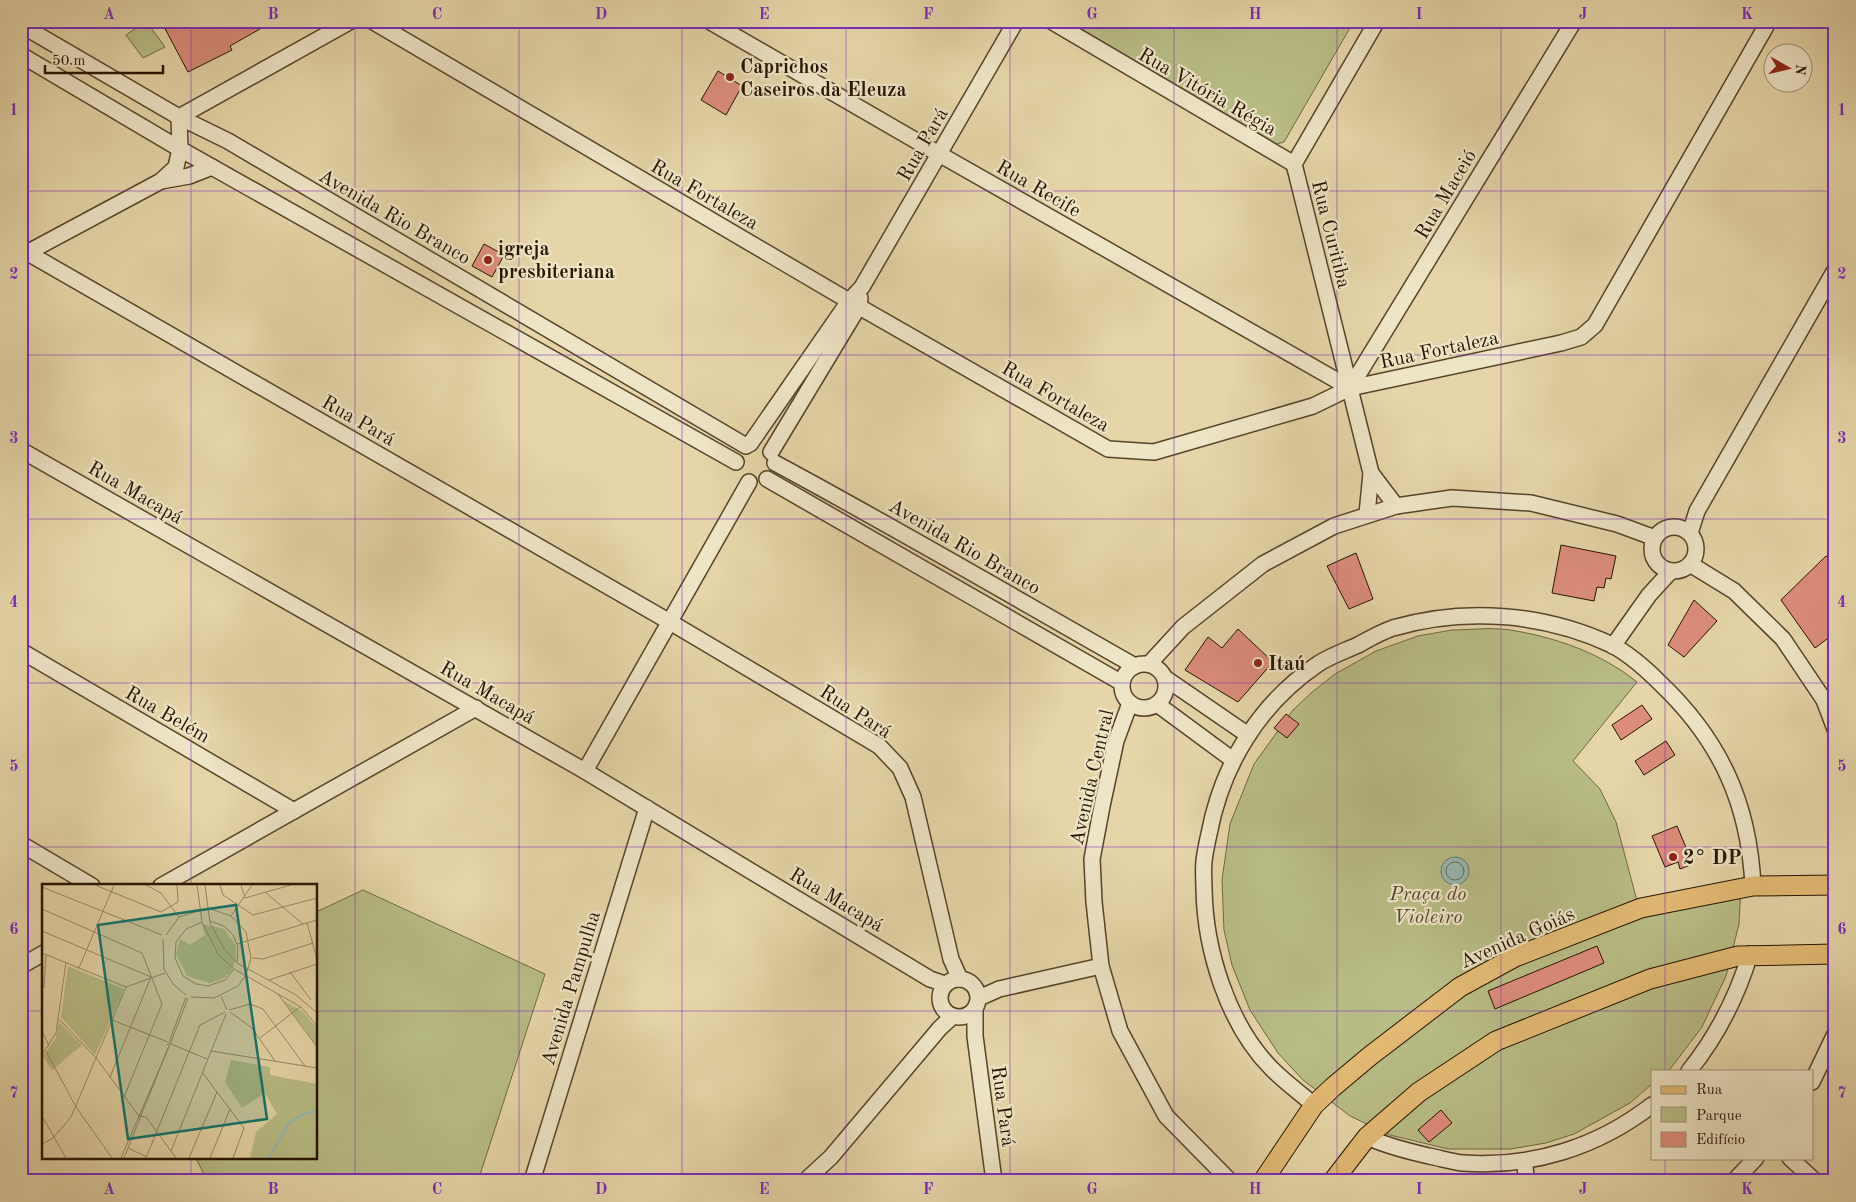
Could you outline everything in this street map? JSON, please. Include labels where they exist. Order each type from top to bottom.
[{"type":"main road","name":"Avenida Goiás","points":[[1263,1181],[1314,1105],[1370,1056],[1460,987],[1516,957],[1641,908],[1753,886],[1835,885]]},
{"type":"main road","points":[[1333,1181],[1367,1138],[1420,1092],[1496,1041],[1650,979],[1738,956],[1750,954],[1835,954]]},
{"type":"street","points":[[23,253],[161,181],[176,167],[180,149],[179,117],[351,21]]},
{"type":"street","name":"Rua Fortaleza","points":[[372,21],[854,304],[1108,449],[1154,452],[1313,406],[1350,388],[1561,343],[1581,337],[1595,325],[1769,21]]},
{"type":"street","name":"Rua Recife","points":[[709,21],[938,154],[1350,388]]},
{"type":"street","name":"Rua Pará","points":[[773,457],[785,426],[854,304],[862,286],[1016,21]]},
{"type":"street","name":"Rua Vitória Régia","points":[[1051,21],[1294,164]]},
{"type":"street","name":"Rua Curitiba","points":[[1367,514],[1371,473],[1294,164],[1377,21]]},
{"type":"street","name":"Rua Maceió","points":[[1350,388],[1574,21]]},
{"type":"street","name":"Avenida Rio Branco","points":[[21,25],[179,117],[228,141],[748,445]]},
{"type":"street","points":[[21,55],[180,149],[736,462]]},
{"type":"street","points":[[161,181],[189,176],[212,167]]},
{"type":"street","name":"Rua Pará","points":[[23,253],[670,622],[879,746],[900,768],[913,797],[951,959],[950,984],[940,999],[965,1007],[974,1036],[994,1181]]},
{"type":"street","points":[[1684,530],[1697,511],[1835,270]]},
{"type":"street","name":"Rua Pará","points":[[748,445],[854,304]]},
{"type":"street","points":[[770,417],[785,426]]},
{"type":"street","points":[[748,445],[762,445],[773,457],[773,472],[767,480],[758,483],[749,482],[739,474],[736,462],[739,453],[748,445]]},
{"type":"street","name":"Rua Macapá","points":[[21,450],[585,771],[930,979],[950,984],[969,981],[965,1007]]},
{"type":"street","name":"Avenida Rio Branco","points":[[773,457],[959,567],[1142,665]]},
{"type":"street","name":"Rua Curitiba","points":[[1371,473],[1396,506]]},
{"type":"street","name":"Avenida Rio Branco","points":[[767,480],[1122,683]]},
{"type":"street","points":[[585,771],[749,482]]},
{"type":"street","points":[[1142,665],[1183,627],[1264,564],[1334,526],[1396,506],[1452,498],[1531,504],[1617,524],[1655,538]]},
{"type":"street","points":[[1665,529],[1684,530],[1694,540],[1696,549],[1694,557],[1684,569],[1671,571],[1664,569],[1657,564],[1652,551],[1652,544],[1655,538],[1665,529]]},
{"type":"street","points":[[1649,595],[1657,564]]},
{"type":"street","points":[[1690,564],[1734,591],[1783,639],[1829,697],[1835,730]]},
{"type":"street","points":[[1613,646],[1649,595],[1671,571]]},
{"type":"street","points":[[1314,1105],[1271,1068],[1254,1046],[1236,1016],[1217,970],[1208,933],[1204,860],[1213,811],[1232,760],[1248,735],[1279,696],[1319,663],[1391,629],[1438,617],[1482,615],[1530,620],[1572,631],[1613,646],[1645,669],[1679,701],[1714,748],[1732,782],[1744,817],[1752,858],[1753,886]]},
{"type":"street","name":"Rua Belém","points":[[21,651],[294,811]]},
{"type":"street","points":[[1165,678],[1165,693],[1157,704],[1143,708],[1136,707],[1125,697],[1122,683],[1129,669],[1142,665],[1156,667],[1165,678],[1248,735]]},
{"type":"street","name":"Avenida Central","points":[[1130,703],[1116,741],[1092,859],[1094,902],[1101,966],[1120,1031],[1166,1116],[1230,1181]]},
{"type":"street","points":[[1157,704],[1232,760]]},
{"type":"street","points":[[165,884],[476,708]]},
{"type":"street","name":"Avenida Pampulha","points":[[532,1181],[647,808]]},
{"type":"street","points":[[21,844],[89,884]]},
{"type":"street","points":[[21,966],[42,954]]},
{"type":"street","points":[[1690,1070],[1720,1026],[1740,985],[1750,954]]},
{"type":"street","points":[[805,1181],[831,1157],[940,1028],[965,1007],[999,988],[1101,966]]},
{"type":"street","points":[[1814,1078],[1835,1034]]},
{"type":"street","points":[[1367,1138],[1390,1147],[1461,1163],[1500,1164],[1524,1161],[1585,1145],[1608,1135],[1651,1106]]},
{"type":"street","points":[[1734,1181],[1754,1160]]},
{"type":"street","points":[[1792,1160],[1815,1181]]},
{"type":"street","points":[[1524,1161],[1527,1181]]},
{"type":"green space","points":[[146,21],[165,47],[143,58],[126,35]]},
{"type":"green space","points":[[1068,21],[1354,21],[1284,142],[1277,144]]},
{"type":"green space","name":"Praça do Violeiro","points":[[1488,629],[1503,629],[1527,633],[1560,642],[1593,655],[1637,682],[1573,761],[1600,789],[1616,822],[1637,901],[1741,883],[1739,924],[1726,976],[1702,1027],[1669,1070],[1651,1070],[1651,1085],[1630,1103],[1574,1134],[1546,1143],[1511,1149],[1448,1149],[1390,1135],[1350,1116],[1303,1080],[1278,1053],[1250,1010],[1232,965],[1224,930],[1222,880],[1230,824],[1254,764],[1293,710],[1335,674],[1376,651],[1418,636],[1452,630]]},
{"type":"green space","points":[[363,890],[545,974],[478,1181],[207,1181],[197,1160],[318,1160],[318,911]]},
{"type":"water","points":[[1455,857],[1465,861],[1469,871],[1465,881],[1455,885],[1445,881],[1441,871],[1445,861]]},
{"type":"building","points":[[161,21],[274,21],[230,46],[232,50],[188,72]]},
{"type":"building","points":[[718,71],[742,86],[726,115],[701,100]]},
{"type":"building","name":"igreja presbiteriana","points":[[484,244],[504,255],[492,277],[472,266]]},
{"type":"building","points":[[1561,545],[1616,556],[1611,579],[1606,578],[1604,588],[1597,587],[1594,601],[1552,593]]},
{"type":"building","points":[[1356,553],[1373,599],[1349,609],[1327,566]]},
{"type":"building","points":[[1826,556],[1835,560],[1835,633],[1815,648],[1781,600]]},
{"type":"building","points":[[1694,600],[1717,621],[1684,657],[1668,645]]},
{"type":"building","points":[[1238,629],[1273,662],[1238,702],[1185,670],[1208,637],[1222,648]]},
{"type":"building","points":[[1642,705],[1652,719],[1621,740],[1612,725]]},
{"type":"building","points":[[1286,714],[1299,724],[1287,738],[1274,728]]},
{"type":"building","points":[[1666,741],[1675,755],[1644,775],[1635,761]]},
{"type":"building","points":[[1677,826],[1693,864],[1680,869],[1678,862],[1665,867],[1652,836]]},
{"type":"building","points":[[1597,946],[1604,963],[1495,1009],[1488,991]]},
{"type":"building","points":[[1441,1110],[1452,1123],[1429,1142],[1418,1130]]},
{"type":"place","name":"Caprichos Caseiros da Eleuza","points":[[730,77]]},
{"type":"place","name":"igreja presbiteriana","points":[[488,260]]},
{"type":"place","name":"Itaú","points":[[1258,663]]},
{"type":"place","name":"2° DP","points":[[1673,857]]}]
